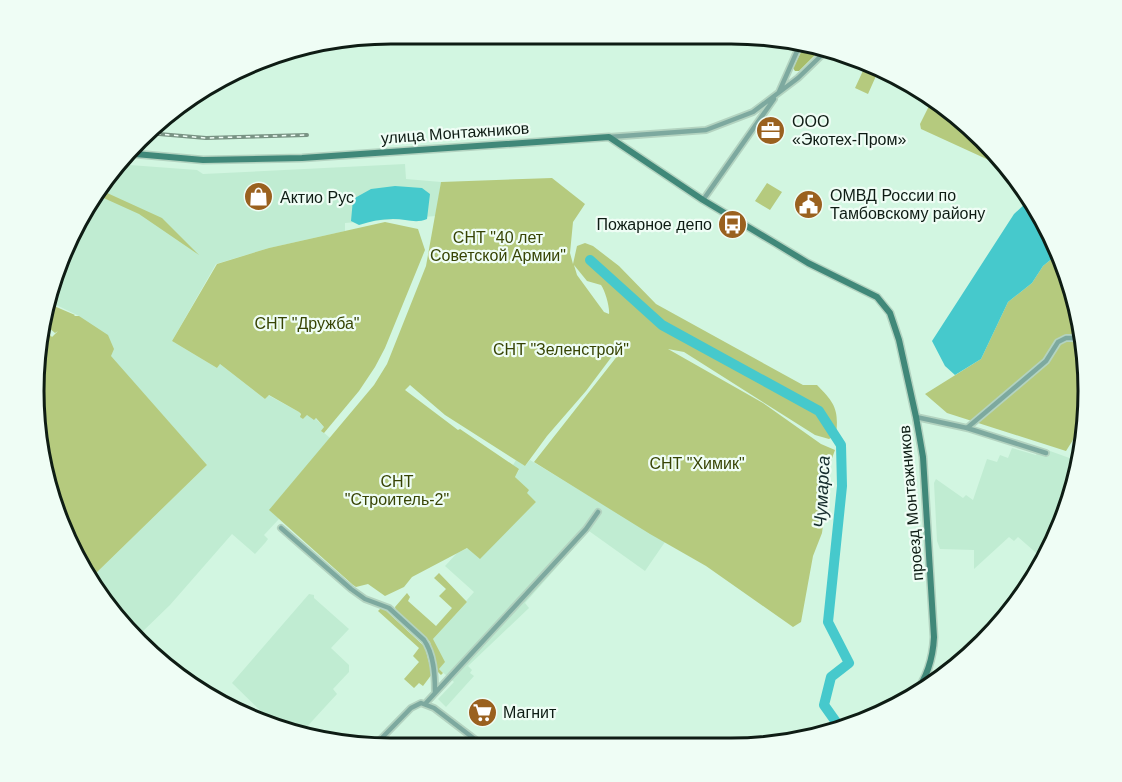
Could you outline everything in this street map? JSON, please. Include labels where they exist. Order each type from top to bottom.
[{"type":"main road","name":"улица Монтажников","points":[[137,154],[203,160],[302,158],[609,137]]},
{"type":"main road","name":"проезд Монтажников","points":[[609,137],[703,200],[808,263],[878,297],[890,312],[899,340],[923,457],[935,630],[930,664],[923,681]]},
{"type":"street","points":[[703,200],[778,94],[798,50]]},
{"type":"street","name":"улица Монтажников","points":[[609,137],[706,130],[753,112],[805,73],[822,55]]},
{"type":"street","points":[[967,428],[1046,361],[1058,342],[1066,338],[1075,338]]},
{"type":"street","points":[[916,417],[967,428],[1046,453]]},
{"type":"street","points":[[425,704],[586,529],[598,512]]},
{"type":"street","points":[[281,528],[351,589],[365,599],[389,608],[424,640],[428,646],[434,671],[435,693]]},
{"type":"street","points":[[382,738],[414,706],[421,703],[434,708],[473,738]]},
{"type":"shaded area","points":[[405,164],[406,179],[441,182],[436,216],[345,223],[345,231],[269,248],[216,264],[172,341],[217,368],[220,364],[265,399],[268,395],[299,412],[303,419],[307,415],[315,418],[324,427],[322,431],[330,438],[270,510],[279,519],[264,535],[268,539],[255,554],[232,534],[170,605],[141,633],[115,603],[95,574],[207,465],[110,356],[79,316],[54,304],[62,279],[90,217],[115,179],[127,165],[197,170],[203,174]]},
{"type":"shaded area","points":[[1039,447],[1072,459],[1060,503],[1038,554],[1018,537],[1014,541],[1009,537],[974,569],[974,550],[940,549],[937,541],[934,483],[936,479],[963,498],[966,495],[973,500],[987,459],[997,462],[1000,455],[1008,458],[1012,448],[1036,455]]},
{"type":"shaded area","points":[[516,460],[525,466],[530,460],[665,542],[645,571],[589,531],[525,603],[529,608],[468,666],[472,670],[470,673],[474,676],[446,707],[438,699],[454,682],[439,669],[433,639],[474,592],[445,566],[457,553],[468,548],[480,558],[536,502],[526,493],[528,490],[515,477],[519,470],[513,465]]},
{"type":"shaded area","points":[[309,594],[314,595],[314,598],[349,629],[331,648],[349,665],[349,672],[333,689],[337,694],[306,728],[264,714],[232,683]]},
{"type":"green space","points":[[802,51],[816,54],[799,71],[793,68]]},
{"type":"green space","points":[[863,70],[876,75],[868,94],[855,88]]},
{"type":"green space","points":[[929,106],[977,145],[991,161],[921,129],[920,124]]},
{"type":"green space","points":[[552,178],[585,204],[573,222],[570,253],[573,264],[577,246],[585,243],[593,246],[619,266],[656,304],[803,385],[817,385],[828,397],[832,402],[837,419],[836,435],[829,439],[815,435],[684,352],[668,349],[763,403],[821,444],[835,450],[823,483],[828,487],[822,533],[813,556],[801,622],[793,627],[706,566],[534,462],[622,350],[619,347],[525,466],[445,415],[410,385],[405,390],[458,430],[460,429],[519,469],[515,477],[529,490],[527,493],[536,502],[480,559],[467,548],[412,577],[404,587],[385,596],[368,584],[356,587],[353,585],[269,510],[374,385],[387,364],[426,266],[441,182]],"holes":[[[574,265],[587,281],[601,285],[607,299],[609,314],[604,312],[577,275]]]},
{"type":"green space","points":[[767,183],[782,192],[770,210],[755,201]]},
{"type":"green space","points":[[106,192],[162,218],[199,255],[139,214],[102,197]]},
{"type":"green space","name":"СНТ \"Дружба\"","points":[[385,222],[418,229],[425,250],[375,367],[359,391],[324,433],[321,431],[324,427],[316,418],[314,420],[307,415],[303,419],[299,412],[269,395],[265,399],[220,364],[217,368],[172,341],[217,264],[269,248]]},
{"type":"green space","points":[[1052,258],[1067,301],[1076,346],[1078,368],[1076,435],[1066,451],[947,413],[925,394],[981,359],[1008,302],[1032,283],[1043,266]]},
{"type":"green space","points":[[54,306],[74,316],[79,316],[108,335],[114,349],[111,356],[207,465],[95,574],[79,545],[62,503],[46,436],[44,368],[48,333],[52,337],[58,331],[55,333],[49,328]]},
{"type":"green space","points":[[439,573],[467,602],[433,639],[445,662],[439,669],[443,673],[441,675],[438,672],[430,642],[396,611],[395,607],[407,593],[410,597],[408,601],[436,626],[452,608],[439,596],[446,589],[434,578]]},
{"type":"green space","points":[[382,607],[425,647],[432,674],[423,686],[419,683],[414,688],[404,679],[419,662],[413,656],[419,648],[378,611]]},
{"type":"water","points":[[395,186],[422,188],[430,194],[427,219],[415,221],[384,219],[359,225],[351,221],[353,199],[371,189]]},
{"type":"water","points":[[1024,205],[1052,258],[1043,266],[1032,283],[1008,302],[981,359],[955,375],[945,366],[932,341],[1014,214]]},
{"type":"waterway","name":"Чумарса","points":[[590,260],[662,325],[819,411],[841,445],[842,486],[828,622],[849,663],[831,677],[824,705],[836,722]]},
{"type":"railway","points":[[158,134],[206,138],[307,135]]},
{"type":"place","name":"ООО «Экотех-Пром»","points":[[771,130]]},
{"type":"place","name":"Актио Рус","points":[[259,197]]},
{"type":"place","name":"ОМВД России по Тамбовскому району","points":[[809,204]]},
{"type":"place","name":"Пожарное депо","points":[[733,224]]},
{"type":"place","name":"Магнит","points":[[482,712]]},
{"type":"park label","name":"СНТ \"40 лет Советской Армии\"","points":[[498,246]]},
{"type":"park label","name":"СНТ \"Зеленстрой\"","points":[[561,349]]},
{"type":"park label","name":"СНТ \"Химик\"","points":[[697,463]]},
{"type":"park label","name":"СНТ \"Строитель-2\"","points":[[397,490]]}]
